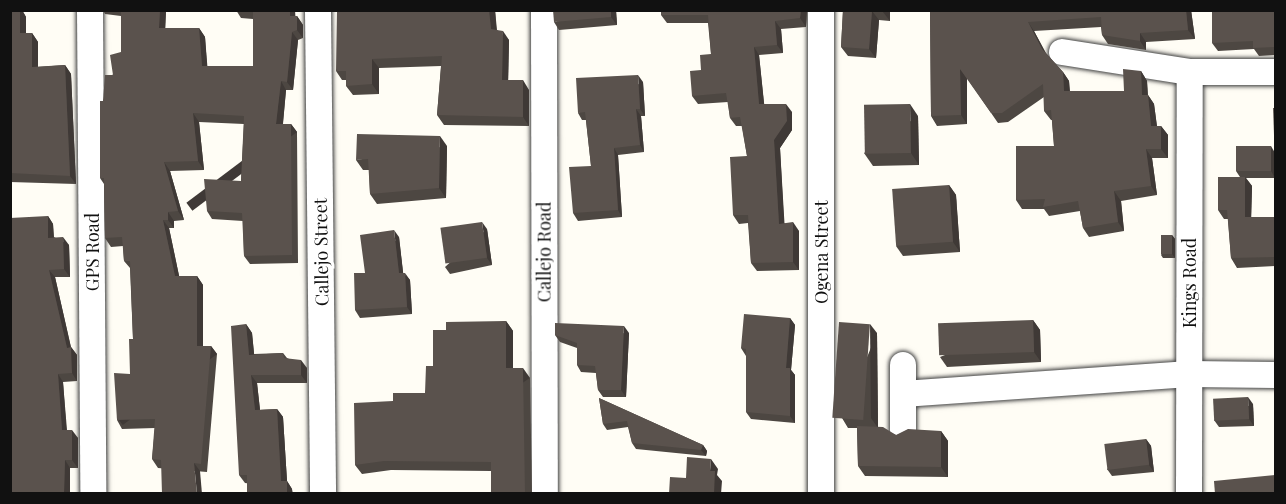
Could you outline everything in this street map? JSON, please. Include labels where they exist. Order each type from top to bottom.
[{"type":"street","name":"GPS Road","points":[[90,10],[93,494]]},
{"type":"street","name":"Callejo Street","points":[[318,10],[323,494]]},
{"type":"street","name":"Callejo Road","points":[[544,10],[545,494]]},
{"type":"street","name":"Ogena Street","points":[[821,10],[821,494]]},
{"type":"street","points":[[1062,52],[1190,72],[1275,72]]},
{"type":"street","name":"Kings Road","points":[[1189,494],[1190,72]]},
{"type":"street","points":[[903,365],[903,430]]},
{"type":"street","points":[[903,394],[1189,374],[1275,375]]},
{"type":"building","points":[[10,10],[20,10],[20,33],[32,33],[32,67],[65,65],[70,176],[10,173]]},
{"type":"building","points":[[121,10],[160,10],[159,28],[199,28],[202,66],[253,66],[253,12],[244,10],[290,10],[290,16],[297,16],[297,30],[292,32],[287,82],[281,81],[276,124],[291,124],[292,255],[244,256],[242,213],[207,211],[204,179],[241,181],[244,116],[193,113],[198,161],[164,162],[178,211],[168,212],[168,220],[163,220],[175,276],[197,276],[197,346],[211,346],[201,464],[194,463],[197,494],[162,494],[161,460],[152,459],[155,419],[117,420],[114,373],[130,374],[129,339],[133,339],[130,261],[124,261],[122,237],[105,238],[104,178],[100,178],[100,101],[103,101],[105,75],[113,75],[110,55],[121,52]]},
{"type":"building","points":[[489,10],[491,29],[503,31],[502,80],[523,80],[523,117],[437,115],[442,56],[372,59],[372,84],[346,86],[346,71],[336,71],[337,11]]},
{"type":"building","points":[[553,10],[611,10],[611,17],[554,22]]},
{"type":"building","points":[[661,10],[801,10],[800,18],[775,21],[777,45],[754,47],[759,104],[786,104],[787,121],[774,140],[779,224],[793,222],[793,262],[751,263],[748,215],[733,215],[730,157],[747,156],[740,117],[730,118],[726,93],[692,96],[690,71],[701,70],[700,55],[711,54],[708,15],[661,15]]},
{"type":"building","points":[[843,10],[883,10],[883,12],[872,11],[869,49],[841,47]]},
{"type":"building","points":[[930,10],[1186,10],[1188,30],[1140,33],[1140,41],[1102,35],[1101,17],[1028,22],[1042,49],[1063,72],[1064,91],[1124,91],[1123,69],[1141,71],[1142,95],[1148,95],[1151,126],[1161,126],[1161,149],[1146,149],[1151,186],[1114,191],[1118,222],[1083,228],[1078,201],[1043,207],[1045,199],[1016,200],[1016,146],[1054,146],[1051,110],[1044,111],[1043,84],[1002,113],[991,113],[960,69],[961,115],[931,116]]},
{"type":"building","points":[[1212,10],[1275,10],[1275,47],[1253,48],[1253,41],[1212,43]]},
{"type":"building","points":[[638,75],[640,109],[636,109],[640,145],[614,148],[618,210],[573,213],[569,167],[591,166],[585,112],[578,113],[576,78]]},
{"type":"building","points":[[910,104],[911,153],[865,154],[864,105]]},
{"type":"building","points":[[1273,108],[1275,108],[1275,162]]},
{"type":"building","points":[[357,134],[440,136],[439,188],[370,194],[368,159],[356,160]]},
{"type":"building","points":[[1236,146],[1271,146],[1271,171],[1236,171]]},
{"type":"building","points":[[1218,177],[1245,177],[1245,217],[1275,217],[1275,257],[1231,258],[1227,210],[1218,210]]},
{"type":"building","points":[[949,185],[953,242],[896,246],[892,189]]},
{"type":"building","points":[[48,216],[48,238],[63,237],[64,269],[49,270],[67,348],[71,347],[72,373],[58,374],[62,430],[72,430],[72,460],[65,460],[64,494],[10,494],[10,218]]},
{"type":"building","points":[[482,222],[487,258],[445,263],[440,228]]},
{"type":"building","points":[[394,230],[399,273],[405,273],[407,307],[355,310],[354,273],[365,273],[360,235]]},
{"type":"building","points":[[1161,235],[1172,235],[1172,254],[1161,254]]},
{"type":"building","points":[[744,314],[790,318],[786,368],[790,368],[790,416],[746,412],[746,349],[741,348]]},
{"type":"building","points":[[1033,320],[1034,352],[939,355],[938,323]]},
{"type":"building","points":[[506,321],[506,368],[523,368],[525,494],[491,494],[491,462],[384,461],[355,465],[354,403],[393,401],[393,393],[425,393],[426,366],[433,366],[433,330],[446,330],[446,322]]},
{"type":"building","points":[[839,322],[870,324],[863,420],[832,418]]},
{"type":"building","points":[[555,323],[624,326],[621,390],[598,390],[595,366],[577,365],[577,343],[555,335]]},
{"type":"building","points":[[246,324],[249,355],[283,353],[284,358],[301,360],[301,375],[251,375],[255,410],[277,409],[281,481],[287,481],[287,494],[247,494],[247,475],[239,475],[231,326]]},
{"type":"building","points":[[1248,397],[1249,419],[1214,421],[1213,399]]},
{"type":"building","points":[[599,398],[703,445],[701,450],[632,443],[627,421],[603,424]]},
{"type":"building","points":[[857,426],[883,427],[896,435],[908,429],[941,431],[941,467],[858,466]]},
{"type":"building","points":[[1146,439],[1149,465],[1107,470],[1104,444]]},
{"type":"building","points":[[687,457],[711,459],[710,471],[715,471],[714,494],[669,494],[670,477],[686,478]]},
{"type":"building","points":[[1275,475],[1275,494],[1215,494],[1214,481]]}]
